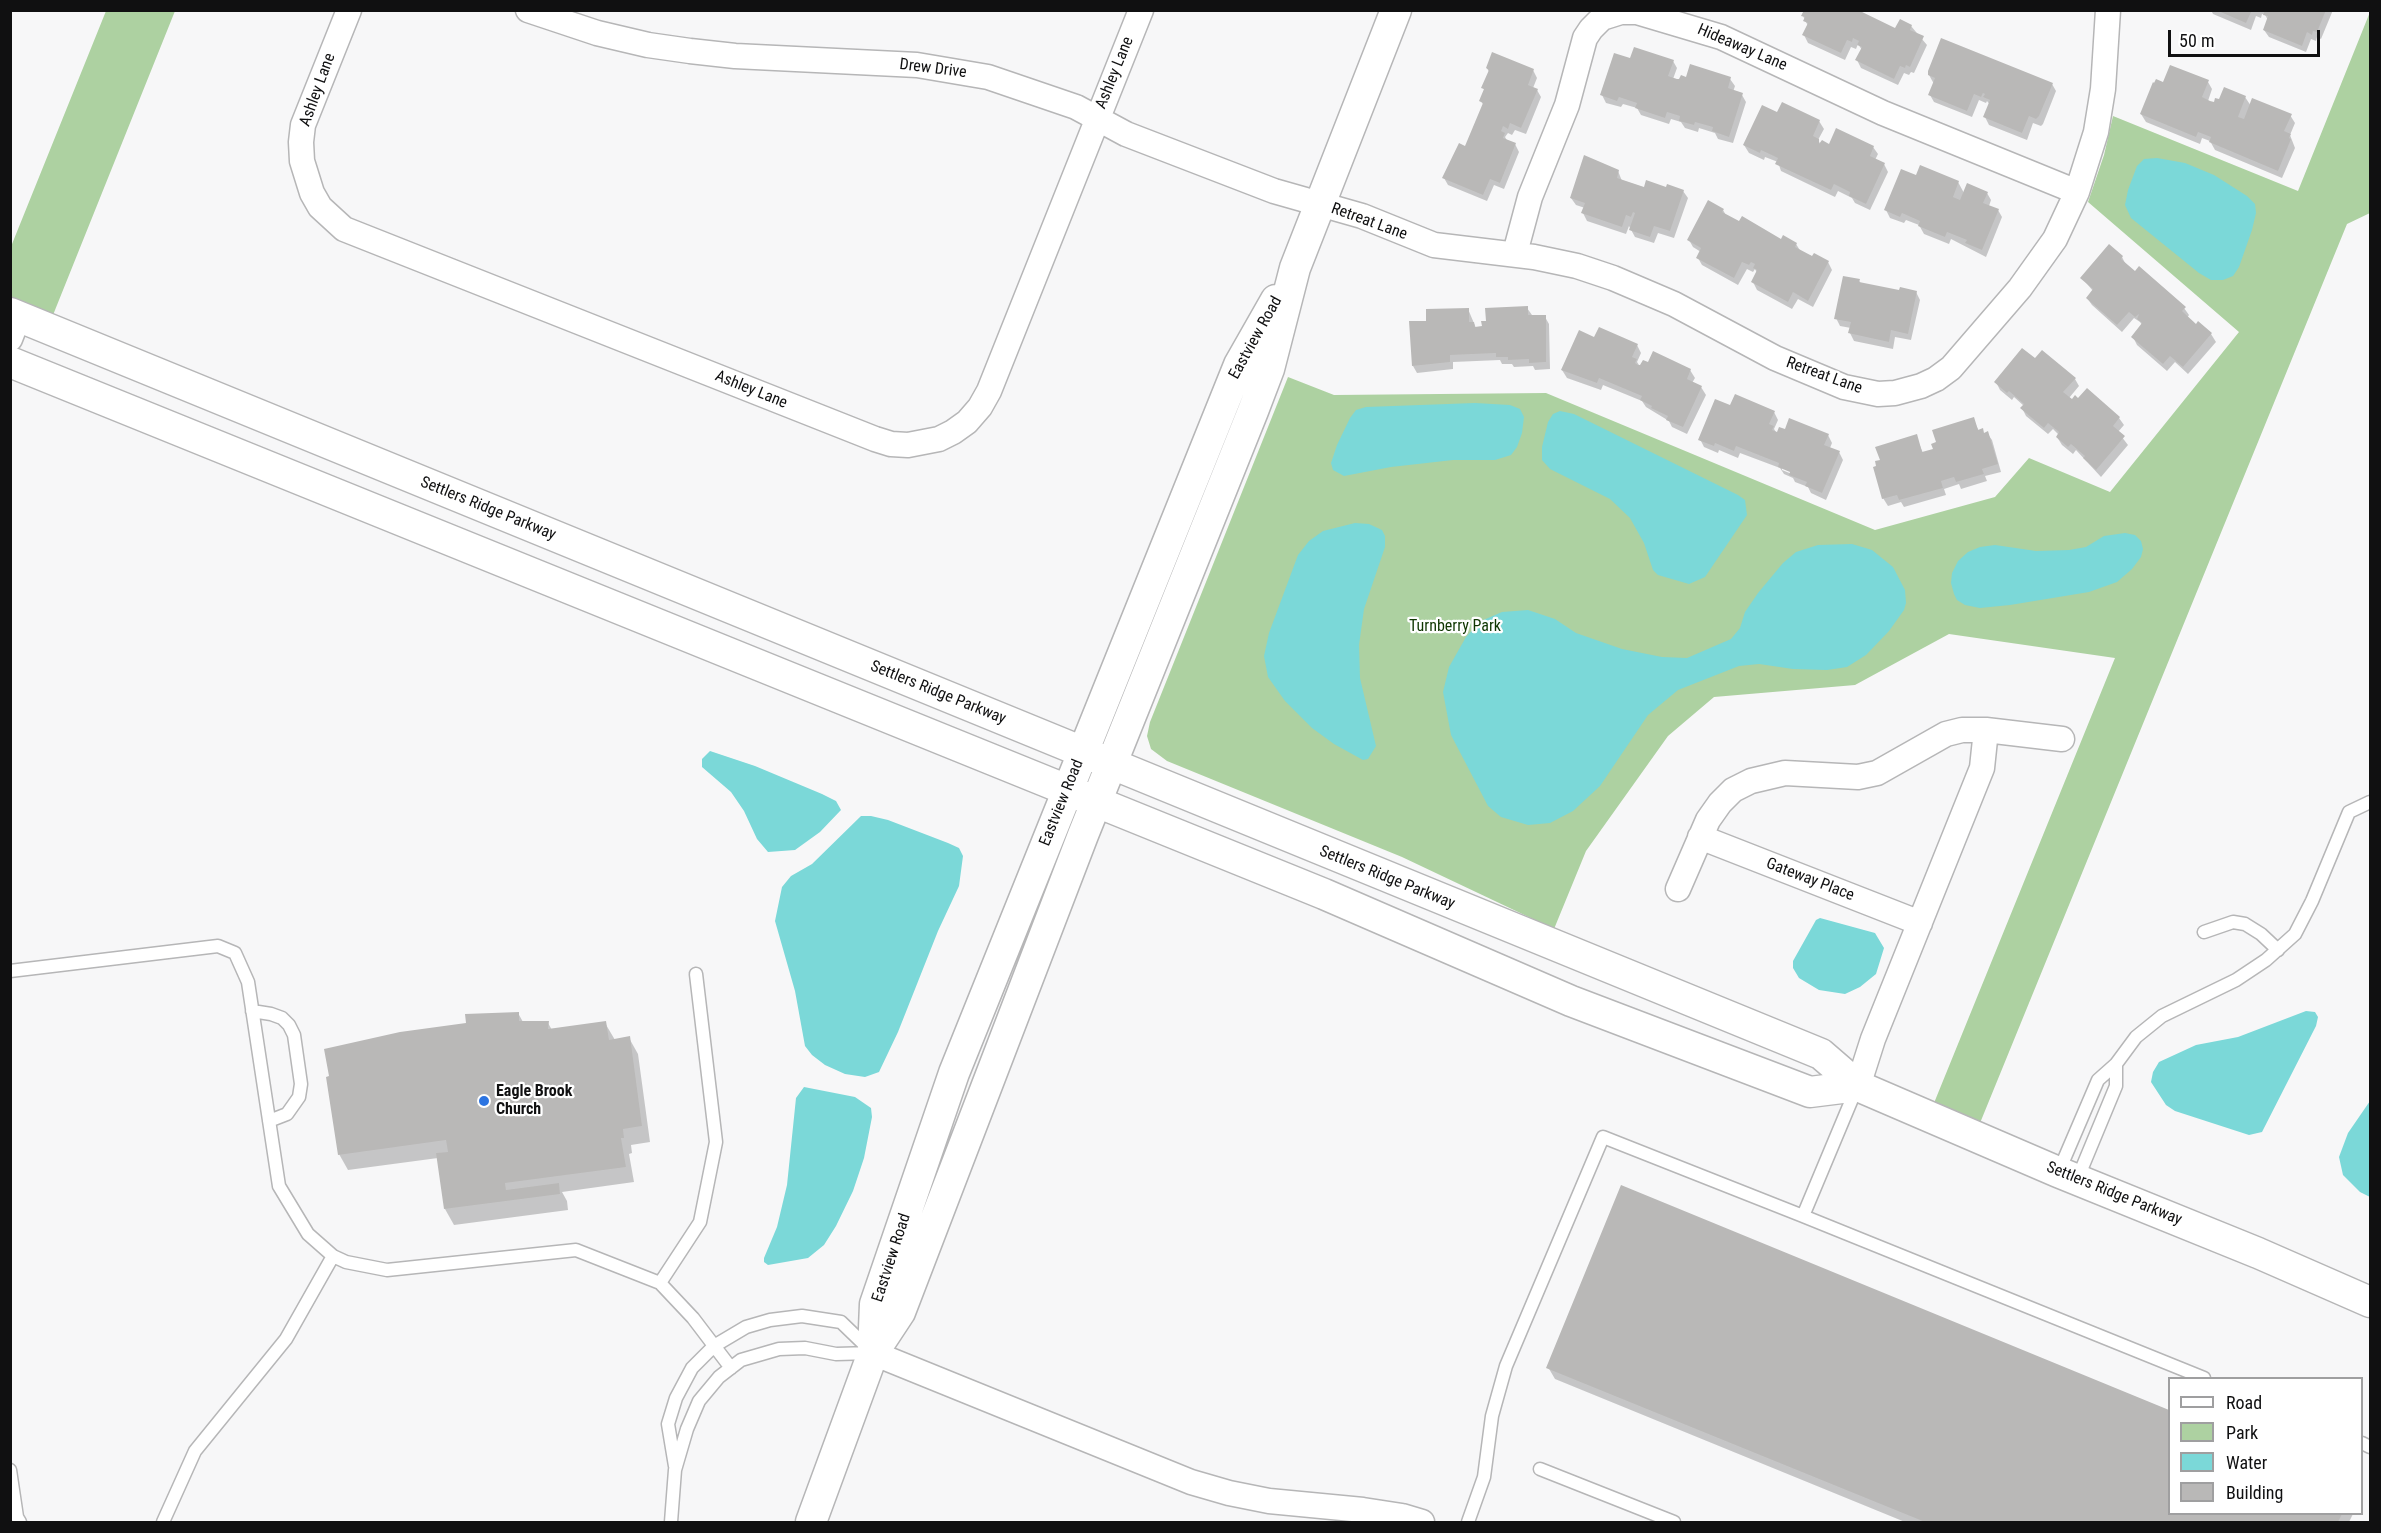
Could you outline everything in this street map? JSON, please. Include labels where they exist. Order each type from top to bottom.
[{"type":"street","name":"Ashley Lane","points":[[349,10],[303,125],[301,142],[303,161],[312,193],[320,207],[344,229],[891,444],[923,443],[939,439],[967,422],[980,407],[989,391],[1141,10]]},
{"type":"street","name":"Drew Drive","points":[[528,10],[597,33],[648,45],[735,56],[917,65],[988,76],[1076,107],[1136,138],[1274,191],[1319,204]]},
{"type":"street","name":"Eastview Road","points":[[811,1522],[873,1353],[900,1312],[1096,802],[1269,369],[1295,268],[1396,10]]},
{"type":"street","name":"Retreat Lane","points":[[1319,204],[1362,216],[1434,246],[1515,253],[1576,266],[1640,288],[1767,354],[1844,387],[1869,393],[1895,393],[1929,383],[1958,361],[2037,267],[2061,226],[2077,192],[2089,158],[2100,111],[2108,10]]},
{"type":"street","name":"Hideaway Lane","points":[[1515,253],[1528,203],[1570,96],[1585,38],[1591,28],[1602,18],[1621,12],[1644,14],[1721,37],[1883,112],[2077,192]]},
{"type":"street","name":"Eastview Road","points":[[873,1353],[875,1304],[954,1072],[1239,365],[1295,268]]},
{"type":"street","name":"Settlers Ridge Parkway","points":[[13,323],[1083,753],[1821,1054],[1857,1086],[2370,1302]]},
{"type":"street","points":[[10,362],[1324,894],[1571,1001],[1810,1092],[1857,1086],[1873,1039],[1982,768],[1986,730]]},
{"type":"street","points":[[1678,889],[1700,837],[1720,803],[1733,790],[1750,781],[1785,773],[1858,777],[1877,773],[1946,734],[1962,730],[1986,730],[2062,739]]},
{"type":"street","name":"Gateway Place","points":[[1700,837],[1920,923]]},
{"type":"street","points":[[873,1353],[1191,1482],[1228,1493],[1269,1501],[1363,1510],[1402,1516],[1422,1522]]},
{"type":"lane","points":[[2068,1176],[2098,1080],[2116,1064],[2136,1037],[2162,1016],[2236,980],[2295,934],[2304,919],[2349,812],[2370,802]]},
{"type":"lane","points":[[2204,932],[2233,922],[2245,924],[2261,934],[2277,950]]},
{"type":"lane","points":[[10,971],[218,946],[235,953],[248,982],[279,1186],[308,1234],[333,1256],[346,1262],[387,1270],[576,1250],[660,1283],[693,1318],[731,1368]]},
{"type":"lane","points":[[660,1283],[700,1222],[716,1142],[696,974]]},
{"type":"lane","points":[[252,1011],[282,1018],[289,1025],[295,1045],[301,1084],[299,1096],[287,1114],[269,1121]]},
{"type":"lane","points":[[2068,1176],[2115,1086],[2116,1064]]},
{"type":"lane","points":[[1803,1216],[1857,1086]]},
{"type":"lane","points":[[1468,1522],[1484,1478],[1492,1416],[1506,1366],[1603,1137],[2202,1377]]},
{"type":"lane","points":[[164,1522],[195,1451],[286,1339],[333,1256]]},
{"type":"lane","points":[[675,1470],[668,1424],[676,1398],[692,1368],[714,1346],[746,1327],[786,1317],[816,1317],[841,1322],[873,1353]]},
{"type":"lane","points":[[670,1522],[675,1470],[687,1429],[699,1401],[719,1377],[741,1360],[792,1347],[836,1354],[873,1353]]},
{"type":"lane","points":[[1540,1469],[1674,1522]]},
{"type":"lane","points":[[10,1470],[17,1517],[20,1522]]},
{"type":"green space","points":[[106,11],[175,11],[53,315],[11,298],[10,249]]},
{"type":"green space","name":"Turnberry Park","points":[[2370,12],[2370,213],[2347,224],[1980,1123],[1934,1103],[2115,658],[1949,634],[1855,685],[1714,697],[1668,736],[1586,851],[1554,929],[1402,857],[1167,761],[1151,749],[1147,736],[1150,722],[1288,377],[1334,395],[1546,393],[1875,530],[1995,497],[2029,458],[2110,492],[2239,332],[2088,202],[2104,155],[2113,116],[2298,191]]},
{"type":"water","points":[[2157,158],[2185,163],[2214,175],[2247,196],[2255,204],[2256,213],[2252,230],[2239,267],[2233,276],[2223,280],[2211,280],[2199,273],[2131,218],[2125,205],[2137,166],[2144,159]]},
{"type":"water","points":[[1475,403],[1510,405],[1520,409],[1524,417],[1522,433],[1511,455],[1495,460],[1453,460],[1391,467],[1344,476],[1333,470],[1331,463],[1337,445],[1356,410],[1366,407]]},
{"type":"water","points":[[1560,411],[1574,414],[1745,500],[1747,515],[1705,577],[1689,584],[1658,575],[1653,570],[1644,543],[1630,518],[1610,499],[1550,469],[1542,460],[1542,447],[1548,422],[1553,414]]},
{"type":"water","points":[[1355,523],[1369,524],[1382,530],[1385,536],[1385,547],[1364,609],[1359,645],[1360,678],[1376,746],[1368,759],[1363,760],[1334,744],[1312,728],[1285,701],[1268,677],[1264,656],[1269,633],[1298,555],[1309,541],[1323,531]]},
{"type":"water","points":[[2125,533],[2135,535],[2141,541],[2143,549],[2141,557],[2132,569],[2117,582],[2089,592],[1980,608],[1965,605],[1957,600],[1954,594],[1951,583],[1952,573],[1958,561],[1968,552],[1980,547],[1995,545],[2036,551],[2069,550],[2086,547],[2104,536]]},
{"type":"water","points":[[1852,544],[1872,550],[1893,567],[1905,590],[1904,610],[1889,631],[1866,655],[1847,667],[1827,670],[1793,669],[1759,664],[1739,666],[1678,690],[1648,715],[1600,786],[1573,811],[1550,823],[1528,825],[1501,817],[1488,806],[1451,735],[1443,692],[1449,667],[1466,637],[1481,621],[1502,612],[1528,610],[1555,619],[1576,633],[1622,649],[1662,657],[1687,658],[1731,639],[1740,628],[1745,612],[1758,593],[1783,563],[1796,552],[1818,545]]},
{"type":"water","points":[[710,751],[755,766],[822,794],[836,801],[841,810],[820,832],[795,850],[768,852],[757,839],[744,811],[731,792],[702,767],[702,759]]},
{"type":"water","points":[[861,816],[888,820],[948,843],[959,848],[963,856],[959,886],[938,931],[898,1032],[879,1072],[865,1077],[845,1074],[825,1065],[805,1046],[795,991],[775,921],[782,887],[791,876],[812,864]]},
{"type":"water","points":[[1820,918],[1875,933],[1884,948],[1876,974],[1860,987],[1845,994],[1819,990],[1799,978],[1793,968],[1793,961],[1816,920]]},
{"type":"water","points":[[2306,1011],[2315,1012],[2318,1017],[2316,1026],[2262,1132],[2249,1135],[2175,1111],[2166,1105],[2151,1082],[2153,1072],[2159,1062],[2196,1045],[2238,1037]]},
{"type":"water","points":[[804,1087],[855,1097],[871,1108],[872,1117],[864,1158],[853,1191],[824,1245],[808,1258],[768,1265],[764,1262],[764,1258],[777,1227],[787,1185],[796,1098]]},
{"type":"water","points":[[2370,1101],[2370,1197],[2360,1192],[2343,1175],[2339,1157],[2348,1133]]},
{"type":"building","points":[[1804,10],[1858,10],[1895,28],[1900,19],[1912,25],[1910,30],[1924,36],[1910,67],[1900,66],[1894,79],[1855,60],[1862,47],[1857,45],[1859,41],[1853,38],[1852,42],[1847,40],[1841,53],[1802,35],[1808,23],[1803,21],[1805,17],[1801,16]]},
{"type":"building","points":[[2216,10],[2252,10],[2246,23]]},
{"type":"building","points":[[2265,10],[2326,10],[2317,32],[2313,31],[2312,35],[2307,32],[2302,46],[2263,30],[2268,16],[2263,15]]},
{"type":"building","points":[[1941,38],[2053,83],[2039,116],[2036,119],[2029,116],[2022,133],[1983,117],[1990,100],[1983,97],[1985,94],[1983,93],[1981,97],[1974,94],[1967,111],[1928,95],[1935,78],[1928,75],[1928,71]]},
{"type":"building","points":[[1634,47],[1674,60],[1668,76],[1677,79],[1681,75],[1686,77],[1690,64],[1731,77],[1728,88],[1743,93],[1729,137],[1712,131],[1713,127],[1679,121],[1680,116],[1667,112],[1665,118],[1635,108],[1637,103],[1619,97],[1617,101],[1600,95],[1614,53],[1630,58]]},
{"type":"building","points":[[1492,52],[1534,69],[1528,85],[1538,89],[1521,128],[1510,123],[1508,129],[1503,126],[1501,131],[1505,133],[1503,138],[1516,143],[1500,183],[1490,179],[1483,195],[1442,178],[1459,143],[1465,146],[1483,103],[1479,101],[1484,89],[1481,88],[1489,70],[1486,68]]},
{"type":"building","points":[[2170,65],[2209,80],[2202,97],[2210,101],[2214,102],[2215,98],[2219,99],[2224,87],[2246,96],[2238,117],[2244,119],[2252,98],[2292,114],[2284,131],[2291,134],[2289,138],[2291,139],[2278,171],[2209,142],[2211,137],[2198,132],[2196,137],[2140,114],[2153,82],[2156,79],[2163,82]]},
{"type":"building","points":[[1782,102],[1820,120],[1813,136],[1819,139],[1819,144],[1822,140],[1829,144],[1836,128],[1874,146],[1870,156],[1885,163],[1866,204],[1849,196],[1850,192],[1834,184],[1831,190],[1775,164],[1778,158],[1743,145],[1762,105],[1777,112]]},
{"type":"building","points":[[1584,155],[1619,170],[1617,178],[1644,187],[1646,180],[1684,190],[1670,231],[1654,226],[1650,237],[1629,230],[1635,213],[1633,212],[1631,217],[1626,215],[1622,227],[1581,213],[1585,203],[1570,198]]},
{"type":"building","points":[[1920,165],[1959,181],[1953,197],[1960,200],[1967,183],[1988,192],[1983,203],[1999,209],[1982,250],[1965,243],[1967,240],[1947,232],[1945,237],[1918,226],[1920,221],[1902,213],[1900,217],[1884,210],[1901,169],[1916,175]]},
{"type":"building","points":[[1708,200],[1724,209],[1722,212],[1739,221],[1742,216],[1781,239],[1783,235],[1797,243],[1795,247],[1812,256],[1814,253],[1829,261],[1808,301],[1793,292],[1788,302],[1751,282],[1757,270],[1753,268],[1755,264],[1751,262],[1749,265],[1742,262],[1734,278],[1696,258],[1701,248],[1687,240]]},
{"type":"building","points":[[2109,244],[2135,271],[2139,266],[2186,307],[2182,311],[2196,324],[2198,321],[2212,333],[2183,367],[2170,356],[2163,364],[2131,337],[2142,323],[2137,319],[2139,314],[2135,317],[2129,312],[2117,325],[2086,298],[2093,289],[2080,278]]},
{"type":"building","points":[[1843,276],[1860,279],[1859,282],[1917,291],[1908,334],[1891,330],[1889,342],[1848,333],[1851,322],[1834,319]]},
{"type":"building","points":[[1528,306],[1528,315],[1546,315],[1546,362],[1529,363],[1529,359],[1508,360],[1508,357],[1496,357],[1496,353],[1450,355],[1450,362],[1412,366],[1409,321],[1426,321],[1426,309],[1469,308],[1469,322],[1474,322],[1475,327],[1482,326],[1481,321],[1486,321],[1485,308]]},
{"type":"building","points":[[1599,327],[1638,344],[1632,357],[1637,359],[1635,363],[1638,365],[1643,360],[1648,362],[1653,351],[1691,369],[1687,379],[1702,386],[1683,427],[1666,420],[1668,416],[1640,400],[1642,396],[1599,378],[1597,383],[1561,370],[1579,330],[1594,337]]},
{"type":"building","points":[[2022,348],[2035,358],[2042,350],[2076,378],[2063,392],[2072,399],[2075,395],[2078,398],[2087,388],[2120,417],[2113,426],[2125,436],[2096,470],[2071,444],[2068,447],[2056,437],[2059,432],[2048,423],[2044,428],[2020,408],[2024,404],[1994,382]]},
{"type":"building","points":[[1735,394],[1775,411],[1769,424],[1774,426],[1772,430],[1777,432],[1779,427],[1785,429],[1789,418],[1829,434],[1824,445],[1840,451],[1822,493],[1805,486],[1807,482],[1789,475],[1790,472],[1778,467],[1779,463],[1736,446],[1734,451],[1715,443],[1714,446],[1698,440],[1715,399],[1730,405]]},
{"type":"building","points":[[1974,417],[1978,430],[1983,428],[1984,433],[1988,431],[1998,464],[1982,469],[1984,474],[1956,482],[1954,477],[1941,481],[1943,488],[1899,500],[1897,495],[1882,499],[1873,467],[1876,466],[1875,461],[1880,460],[1875,447],[1917,434],[1922,452],[1933,449],[1931,444],[1936,442],[1932,430]]},
{"type":"building","name":"Eagle Brook Church","points":[[519,1012],[519,1021],[549,1021],[548,1029],[606,1021],[609,1040],[630,1036],[642,1126],[623,1129],[624,1138],[621,1138],[626,1167],[505,1183],[506,1190],[559,1183],[560,1194],[444,1209],[436,1153],[448,1152],[446,1140],[338,1155],[324,1049],[400,1032],[466,1023],[465,1014]]},
{"type":"building","points":[[1621,1185],[2168,1410],[2168,1515],[2342,1515],[2338,1522],[1925,1522],[1546,1368]]},
{"type":"place","name":"Eagle Brook Church","points":[[484,1101]]}]
